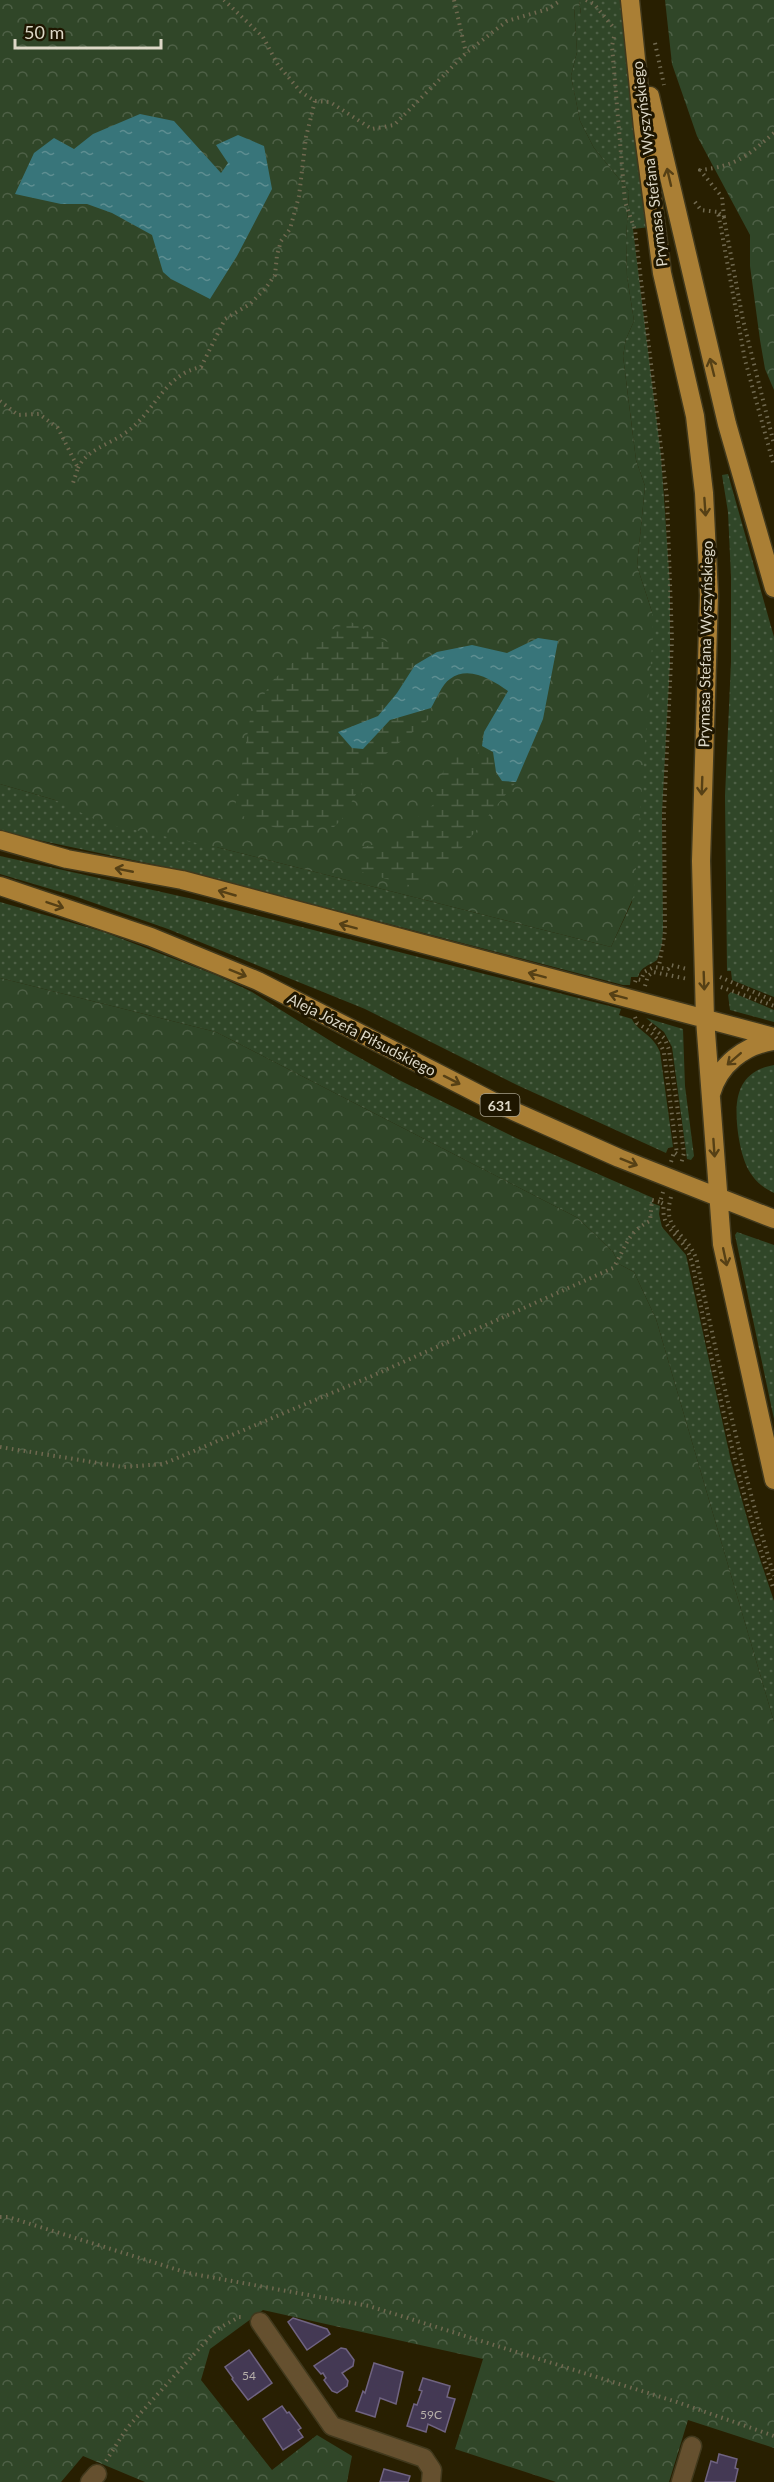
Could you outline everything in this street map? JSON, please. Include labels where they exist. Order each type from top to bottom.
[{"type":"main road","name":"Prymasa Stefana Wyszyńskiego","points":[[630,0],[626,22],[642,118],[662,273],[695,416],[704,493],[709,595],[701,861],[705,1019],[722,1244],[774,1480]]},
{"type":"main road","name":"Prymasa Stefana Wyszyńskiego","points":[[626,22],[710,359],[774,588]]},
{"type":"main road","points":[[0,840],[67,859],[182,880],[774,1039]]},
{"type":"main road","name":"Aleja Józefa Piłsudskiego","points":[[0,886],[151,937],[258,981],[500,1105],[718,1199]]},
{"type":"main road","points":[[710,1096],[722,1071],[739,1053],[759,1043],[774,1039]]},
{"type":"main road","name":"631","points":[[718,1199],[774,1220]]},
{"type":"street","points":[[260,2322],[332,2426],[424,2458],[432,2469],[431,2482]]},
{"type":"street","points":[[681,2482],[692,2445]]},
{"type":"path","points":[[224,0],[263,37],[278,65],[302,92],[315,101],[330,102],[372,129],[394,125],[466,53],[507,21],[548,9],[561,0]]},
{"type":"path","points":[[454,0],[466,53]]},
{"type":"path","points":[[586,0],[594,4],[616,29]]},
{"type":"path","points":[[626,22],[616,29],[612,46],[625,202],[636,230],[658,405],[667,498],[672,596],[672,664],[664,813],[664,945],[659,966],[649,968],[644,972],[641,980],[636,979],[629,1015],[635,1017],[637,1023],[655,1035],[664,1053],[677,1154],[674,1152],[660,1202]]},
{"type":"path","points":[[73,483],[86,455],[124,435],[140,423],[170,382],[190,369],[201,368],[225,319],[250,304],[275,275],[281,241],[290,229],[299,196],[306,137],[315,101]]},
{"type":"path","points":[[774,133],[744,159],[721,168],[700,170],[722,197],[743,320],[774,444]]},
{"type":"path","points":[[699,208],[704,212],[718,212],[724,218]]},
{"type":"path","points":[[718,212],[745,360],[774,466]]},
{"type":"path","points":[[0,400],[18,415],[39,414],[58,428],[78,468]]},
{"type":"path","points":[[0,1447],[123,1467],[163,1464],[383,1371],[613,1268],[630,1235],[650,1221],[652,1200],[664,1204],[663,1220],[691,1256],[736,1465],[758,1546],[774,1590]]},
{"type":"path","points":[[0,2217],[8,2217],[188,2273],[369,2306],[677,2402],[774,2436]]},
{"type":"path","points":[[93,2478],[127,2428],[216,2330],[239,2317],[254,2317],[260,2322]]},
{"type":"green space","points":[[0,0],[579,0],[581,15],[574,6],[577,52],[571,76],[580,121],[594,148],[629,191],[626,240],[627,276],[634,321],[626,339],[623,356],[636,460],[645,486],[637,566],[652,612],[653,633],[634,896],[611,947],[220,848],[102,823],[55,800],[0,784]]},
{"type":"green space","points":[[579,0],[621,0],[650,227],[633,229],[661,455],[670,585],[670,664],[662,813],[663,930],[662,945],[657,960],[643,968],[638,977],[631,977],[630,985],[623,985],[189,872],[0,832],[0,784],[220,848],[611,947],[632,902],[652,612],[637,566],[645,486],[636,460],[623,356],[626,339],[634,321],[627,276],[626,240],[629,191],[594,148],[580,121],[571,76],[577,52],[574,5],[581,14]]},
{"type":"green space","points":[[665,0],[774,0],[774,390],[765,369],[760,340],[750,266],[750,235],[697,136],[672,64]]},
{"type":"green space","points":[[728,474],[774,637],[774,997],[732,980],[731,971],[727,971],[725,796],[731,662],[731,577],[728,512],[722,475]]},
{"type":"green space","points":[[351,622],[422,661],[409,673],[385,710],[378,716],[339,732],[363,749],[390,719],[431,708],[428,720],[390,750],[369,771],[342,819],[334,827],[276,828],[234,813],[250,719],[272,681],[328,631]]},
{"type":"green space","points":[[482,746],[493,752],[496,772],[502,781],[516,782],[442,872],[420,888],[361,872],[356,859],[363,847],[389,841],[434,804],[439,782],[449,757],[477,755]]},
{"type":"green space","points":[[0,856],[193,899],[621,1009],[619,1015],[632,1019],[660,1052],[673,1147],[668,1148],[666,1153],[517,1085],[365,1009],[168,929],[74,896],[0,874]]},
{"type":"green space","points":[[0,902],[104,932],[216,975],[252,992],[337,1045],[399,1080],[516,1138],[653,1198],[652,1203],[660,1206],[662,1227],[686,1255],[731,1461],[774,1601],[774,1722],[656,1319],[634,1272],[619,1264],[613,1252],[578,1218],[216,1032],[0,978]]},
{"type":"green space","points":[[0,978],[216,1032],[578,1218],[613,1252],[619,1264],[634,1272],[656,1319],[774,1722],[774,2448],[688,2420],[669,2482],[556,2482],[455,2449],[483,2359],[263,2310],[210,2349],[201,2380],[272,2470],[317,2435],[352,2456],[347,2482],[145,2482],[83,2456],[61,2482],[0,2482]]},
{"type":"green space","points":[[731,992],[774,1010],[774,1022],[730,1010],[728,995]]},
{"type":"green space","points":[[646,1018],[683,1029],[685,1086],[694,1156],[691,1160],[687,1159],[672,1047],[664,1032]]},
{"type":"green space","points":[[774,1065],[774,1193],[752,1176],[744,1160],[737,1110],[740,1090],[745,1081],[761,1069]]},
{"type":"green space","points":[[737,1232],[774,1245],[774,1419],[735,1235]]},
{"type":"water","points":[[140,114],[174,121],[221,173],[228,163],[216,145],[238,135],[264,146],[272,189],[237,256],[210,299],[171,279],[163,272],[152,235],[112,213],[87,204],[61,204],[15,194],[34,153],[54,138],[74,149],[93,134]]},
{"type":"water","points":[[538,638],[558,641],[543,719],[516,782],[502,781],[496,772],[493,752],[482,746],[484,732],[508,691],[480,676],[465,673],[450,679],[431,708],[390,720],[363,749],[352,748],[338,732],[378,716],[397,693],[415,665],[437,652],[472,645],[507,653]]},
{"type":"building","points":[[293,2318],[327,2329],[330,2334],[307,2350],[288,2322]]},
{"type":"building","points":[[341,2348],[346,2349],[354,2360],[353,2366],[342,2373],[348,2381],[347,2386],[337,2393],[332,2391],[324,2380],[326,2378],[323,2373],[321,2374],[314,2366]]},
{"type":"building","points":[[249,2350],[272,2383],[248,2400],[225,2367]]},
{"type":"building","points":[[374,2363],[403,2372],[396,2404],[380,2398],[375,2417],[356,2411],[363,2391],[365,2393]]},
{"type":"building","points":[[423,2378],[450,2386],[447,2397],[455,2399],[445,2432],[428,2424],[426,2432],[407,2426],[414,2404],[417,2405],[422,2391],[419,2390]]},
{"type":"building","points":[[282,2406],[301,2428],[298,2430],[303,2437],[283,2450],[263,2419]]},
{"type":"building","points":[[719,2454],[737,2459],[735,2468],[738,2469],[735,2482],[705,2482],[711,2461],[717,2463]]},
{"type":"building","points":[[384,2469],[410,2476],[408,2482],[380,2482]]}]
